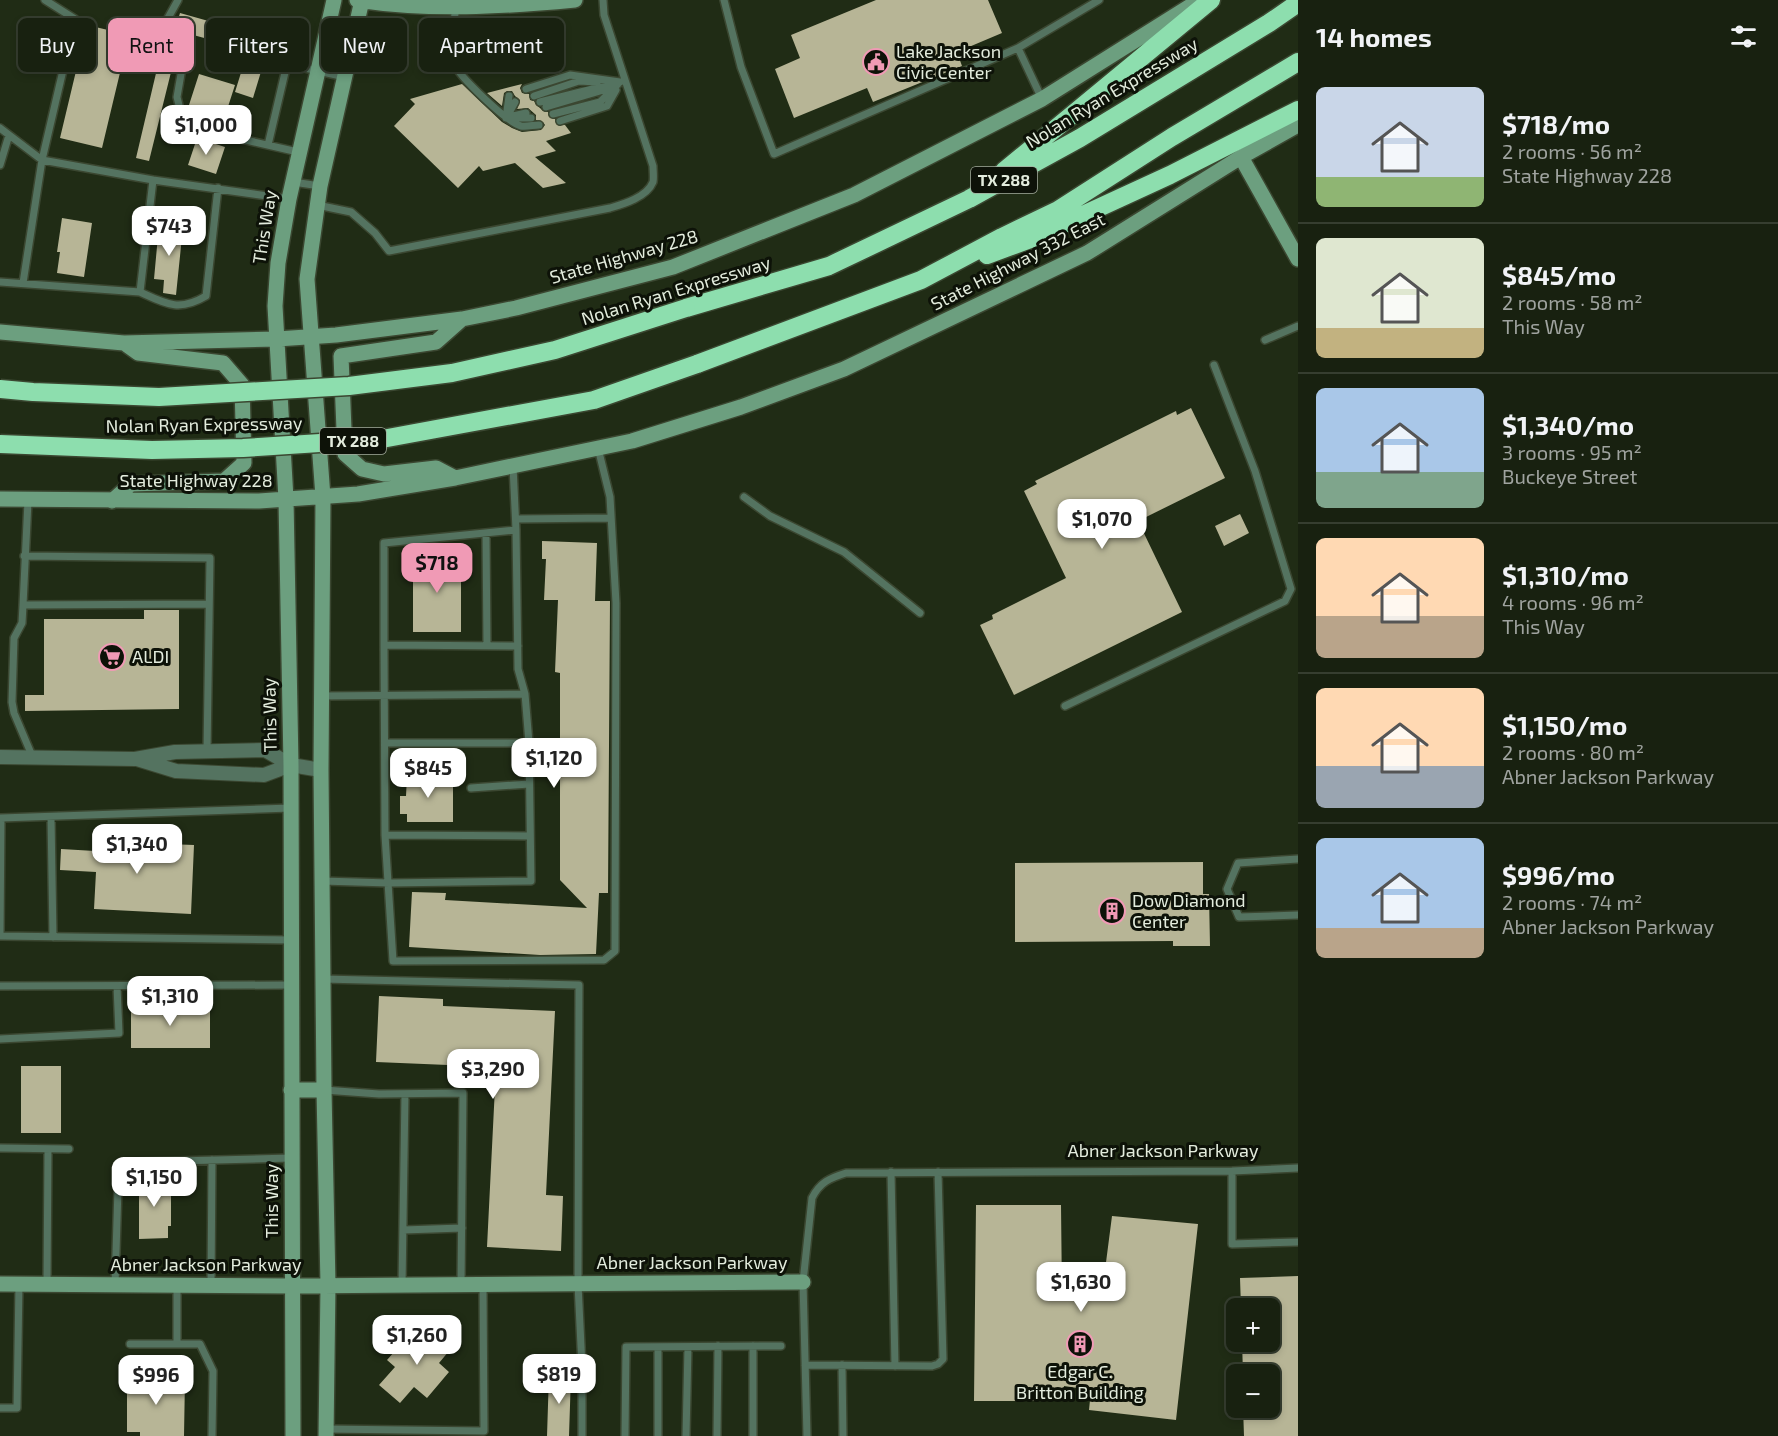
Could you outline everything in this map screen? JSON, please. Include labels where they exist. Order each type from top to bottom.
[{"type":"highway","points":[[969,199],[1211,0]]},
{"type":"highway","name":"Nolan Ryan Expressway","points":[[0,388],[33,392],[159,397],[349,386],[452,373],[555,350],[829,266],[969,199],[1080,138],[1298,3]]},
{"type":"highway","name":"Nolan Ryan Expressway","points":[[0,444],[152,450],[243,448],[382,439],[594,400],[921,280],[1058,210],[1172,137],[1298,62]]},
{"type":"highway","points":[[921,280],[1033,238],[1170,175],[1298,110]]},
{"type":"main road","name":"This Way","points":[[293,1436],[291,765],[286,499],[275,306],[278,262],[292,182],[334,0]]},
{"type":"main road","points":[[357,0],[456,8],[575,0]]},
{"type":"main road","points":[[326,1433],[328,1285],[321,770],[322,496],[307,279],[320,186],[362,0]]},
{"type":"main road","name":"State Highway 228","points":[[0,332],[124,343],[312,337],[462,319],[516,308],[673,267],[854,195],[1042,99],[1200,0]]},
{"type":"main road","name":"State Highway 332 East","points":[[741,407],[844,369],[1087,253],[1241,157],[1298,125]]},
{"type":"main road","points":[[1241,157],[1298,259]]},
{"type":"main road","points":[[455,478],[436,468],[384,474],[362,468],[345,454],[342,356],[436,342],[462,319]]},
{"type":"main road","points":[[112,501],[131,484],[224,481],[244,463],[242,385],[223,363],[138,353],[124,343]]},
{"type":"main road","name":"State Highway 228","points":[[0,499],[259,501],[358,494],[455,478],[632,441],[741,407]]},
{"type":"main road","points":[[291,1090],[324,1090]]},
{"type":"main road","name":"Abner Jackson Parkway","points":[[0,1284],[292,1286],[803,1282]]},
{"type":"street","points":[[0,757],[135,759],[175,752],[266,750],[291,765],[321,770]]},
{"type":"street","points":[[135,759],[176,771],[264,775],[291,765]]},
{"type":"lane","points":[[23,283],[42,160],[75,19],[45,0]]},
{"type":"lane","points":[[178,0],[168,18],[167,36],[185,51],[177,97],[184,126],[298,152]]},
{"type":"lane","points":[[317,205],[351,212],[375,233],[389,251],[610,208],[629,202],[643,193],[652,182],[653,166],[623,82],[604,15],[603,0]]},
{"type":"lane","points":[[724,0],[741,67],[774,154],[1017,48],[1099,0]]},
{"type":"lane","points":[[456,8],[450,42],[454,65],[467,83],[506,118],[520,126],[539,125]]},
{"type":"lane","points":[[1017,48],[1042,99]]},
{"type":"lane","points":[[268,145],[287,64],[345,76]]},
{"type":"lane","points":[[526,89],[570,75],[623,82]]},
{"type":"lane","points":[[534,96],[579,81],[623,82]]},
{"type":"lane","points":[[543,105],[623,82]]},
{"type":"lane","points":[[553,114],[600,102],[623,82]]},
{"type":"lane","points":[[560,121],[607,106],[623,82]]},
{"type":"lane","points":[[506,118],[509,96]]},
{"type":"lane","points":[[506,118],[523,110],[506,118]]},
{"type":"lane","points":[[0,128],[42,160],[153,180],[289,199]]},
{"type":"lane","points":[[0,165],[9,135]]},
{"type":"lane","points":[[140,292],[153,180]]},
{"type":"lane","points":[[292,182],[320,186]]},
{"type":"lane","points":[[0,282],[140,292],[166,304],[191,305],[206,296],[218,188]]},
{"type":"lane","points":[[1265,340],[1298,326]]},
{"type":"lane","points":[[1065,706],[1285,601],[1294,587],[1255,471],[1215,365]]},
{"type":"lane","points":[[516,530],[384,543],[385,835],[393,961],[604,960],[615,951],[616,603],[610,497],[598,448]]},
{"type":"lane","points":[[322,881],[388,883],[531,881],[529,743],[525,694],[518,669],[513,465]]},
{"type":"lane","points":[[744,497],[771,516],[844,552],[920,613]]},
{"type":"lane","points":[[28,501],[24,556],[24,605],[22,623],[14,638],[12,702],[14,713],[33,758]]},
{"type":"lane","points":[[516,519],[611,518]]},
{"type":"lane","points":[[486,534],[487,646]]},
{"type":"lane","points":[[24,556],[210,558],[207,751]]},
{"type":"lane","points":[[24,605],[209,604]]},
{"type":"lane","points":[[384,645],[518,646]]},
{"type":"lane","points":[[322,696],[525,694]]},
{"type":"lane","points":[[385,743],[529,743]]},
{"type":"lane","points":[[471,788],[529,784]]},
{"type":"lane","points":[[291,808],[1,818],[0,936],[291,940]]},
{"type":"lane","points":[[51,817],[53,937]]},
{"type":"lane","points":[[385,835],[530,836]]},
{"type":"lane","points":[[1298,859],[1238,863],[1227,888],[1239,917],[1298,915]]},
{"type":"lane","points":[[323,979],[579,986],[578,1284],[582,1367],[582,1436]]},
{"type":"lane","points":[[0,986],[291,985]]},
{"type":"lane","points":[[0,1039],[119,1033],[117,986]]},
{"type":"lane","points":[[324,1090],[405,1094],[463,1093],[461,1284]]},
{"type":"lane","points":[[402,1285],[405,1094]]},
{"type":"lane","points":[[0,1148],[69,1149]]},
{"type":"lane","points":[[47,1284],[48,1149]]},
{"type":"lane","points":[[116,1285],[118,1188],[126,1168],[136,1162],[291,1158]]},
{"type":"lane","points":[[211,1285],[212,1160]]},
{"type":"lane","name":"Abner Jackson Parkway","points":[[803,1282],[812,1198],[816,1189],[827,1179],[846,1173],[1232,1171],[1298,1168]]},
{"type":"lane","points":[[1232,1171],[1232,1244],[1298,1242]]},
{"type":"lane","points":[[891,1172],[895,1366]]},
{"type":"lane","points":[[805,1365],[932,1366],[943,1359],[938,1172]]},
{"type":"lane","points":[[403,1230],[462,1228]]},
{"type":"lane","points":[[803,1282],[807,1436]]},
{"type":"lane","points":[[0,1408],[17,1408],[19,1284]]},
{"type":"lane","points":[[326,1433],[484,1431],[483,1284]]},
{"type":"lane","points":[[177,1285],[177,1344]]},
{"type":"lane","points":[[130,1344],[200,1344],[213,1371],[212,1436]]},
{"type":"lane","points":[[753,1346],[753,1436]]},
{"type":"lane","points":[[625,1436],[626,1347],[780,1346]]},
{"type":"lane","points":[[658,1347],[658,1436]]},
{"type":"lane","points":[[686,1436],[688,1347]]},
{"type":"lane","points":[[717,1436],[718,1347]]},
{"type":"lane","points":[[843,1365],[843,1436]]},
{"type":"building","name":"Lake Jackson Civic Center","points":[[876,0],[988,0],[1002,33],[957,52],[962,66],[873,102],[867,88],[794,118],[775,69],[800,58],[791,35]]},
{"type":"building","points":[[180,13],[206,20],[206,38],[194,35],[194,18],[179,18]]},
{"type":"building","points":[[96,27],[108,30],[108,72],[120,72],[102,148],[60,138],[76,72],[96,72]]},
{"type":"building","points":[[156,72],[171,72],[149,161],[136,158]]},
{"type":"building","points":[[241,72],[261,72],[253,98],[235,92]]},
{"type":"building","points":[[199,74],[235,85],[225,116],[189,105]]},
{"type":"building","points":[[462,84],[502,122],[512,128],[522,132],[541,130],[545,125],[536,120],[536,115],[528,108],[517,109],[520,100],[512,91],[504,93],[502,106],[487,93],[522,84],[520,88],[522,93],[529,94],[530,100],[534,101],[543,111],[548,112],[549,117],[555,119],[557,125],[565,125],[571,133],[546,141],[556,151],[535,157],[566,183],[543,188],[515,163],[483,171],[479,166],[458,188],[394,126],[415,104],[410,99]]},
{"type":"building","points":[[197,138],[225,147],[216,174],[188,165]]},
{"type":"building","points":[[62,218],[92,223],[84,277],[57,273],[60,252],[57,252]]},
{"type":"building","points":[[159,225],[183,227],[176,295],[163,293],[164,280],[154,279]]},
{"type":"building","points":[[1191,408],[1225,478],[1138,521],[1182,612],[1014,695],[980,625],[993,619],[992,615],[1066,578],[1024,491],[1037,484],[1035,481],[1176,411],[1177,415]]},
{"type":"building","points":[[1240,514],[1249,533],[1224,546],[1215,526]]},
{"type":"building","points":[[542,541],[597,543],[595,601],[610,601],[608,893],[599,893],[596,954],[540,955],[409,947],[412,892],[446,893],[445,900],[587,908],[560,880],[560,673],[555,672],[558,600],[544,600],[546,559],[542,559]]},
{"type":"building","points":[[413,555],[461,555],[461,632],[413,632]]},
{"type":"building","name":"ALDI","points":[[144,610],[179,610],[179,709],[25,711],[25,695],[44,695],[44,619],[144,619]]},
{"type":"building","points":[[407,776],[453,776],[453,822],[407,822],[407,814],[400,814],[400,796],[406,796]]},
{"type":"building","points":[[96,839],[114,839],[114,842],[194,845],[191,914],[94,909],[96,872],[60,870],[61,849],[95,851]]},
{"type":"building","name":"Dow Diamond Center","points":[[1203,862],[1203,894],[1209,894],[1210,946],[1173,946],[1173,941],[1015,942],[1015,863]]},
{"type":"building","points":[[379,996],[443,999],[443,1006],[555,1011],[546,1195],[563,1196],[561,1251],[487,1247],[496,1067],[376,1062]]},
{"type":"building","points":[[131,1007],[210,1007],[210,1048],[131,1048]]},
{"type":"building","points":[[21,1066],[61,1066],[61,1133],[21,1133]]},
{"type":"building","points":[[139,1177],[168,1177],[168,1191],[171,1191],[171,1226],[168,1226],[168,1238],[139,1239]]},
{"type":"building","name":"Edgar C. Britton Building","points":[[976,1205],[1061,1205],[1062,1296],[1101,1301],[1112,1216],[1198,1224],[1176,1420],[1089,1410],[1091,1390],[1064,1386],[1063,1401],[974,1401]]},
{"type":"building","points":[[1298,1276],[1298,1436],[1244,1436],[1243,1418],[1280,1418],[1280,1364],[1243,1364],[1242,1352],[1280,1352],[1280,1298],[1241,1298],[1240,1278]]},
{"type":"building","points":[[434,1327],[454,1345],[439,1363],[449,1372],[427,1398],[414,1387],[400,1403],[379,1385],[395,1367],[387,1360],[409,1335],[420,1344]]},
{"type":"building","points":[[549,1374],[571,1375],[569,1436],[547,1436]]},
{"type":"building","points":[[127,1378],[185,1378],[184,1436],[140,1436],[140,1432],[127,1432]]},
{"type":"place","name":"Lake Jackson Civic Center","points":[[876,62]]},
{"type":"place","name":"ALDI","points":[[112,657]]},
{"type":"place","name":"Dow Diamond Center","points":[[1112,911]]},
{"type":"place","name":"Edgar C. Britton Building","points":[[1080,1344]]}]
